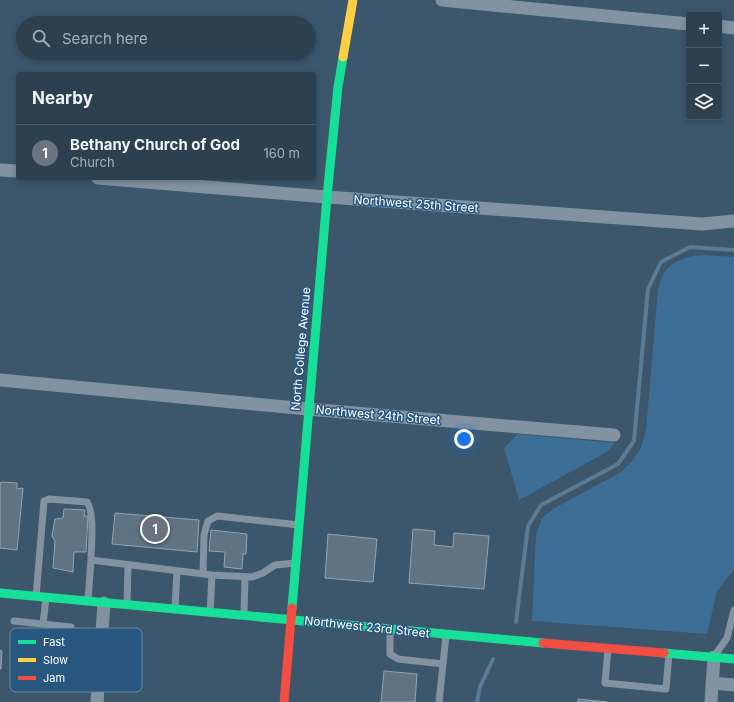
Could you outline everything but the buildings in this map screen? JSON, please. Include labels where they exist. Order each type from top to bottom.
[{"type":"main road","name":"North College Avenue","points":[[284,702],[327,197],[338,87],[353,0]]},
{"type":"main road","name":"Northwest 23rd Street","points":[[0,594],[446,635],[734,659]]},
{"type":"street","points":[[442,0],[686,24]]},
{"type":"street","points":[[722,26],[734,28]]},
{"type":"street","points":[[0,170],[16,171]]},
{"type":"street","name":"Northwest 25th Street","points":[[122,180],[327,197],[702,224],[734,221]]},
{"type":"street","name":"Northwest 24th Street","points":[[0,380],[308,409],[614,435]]},
{"type":"street","points":[[102,628],[104,603]]},
{"type":"street","points":[[711,702],[714,657]]},
{"type":"street","points":[[712,683],[734,685]]},
{"type":"street","points":[[97,702],[98,692]]},
{"type":"lane","points":[[36,597],[44,501],[49,499],[87,502],[90,507],[92,522],[88,602]]},
{"type":"lane","points":[[203,574],[204,535],[208,521],[217,516],[299,525]]},
{"type":"lane","points":[[91,560],[212,575],[252,577],[263,573],[275,565],[296,563]]},
{"type":"lane","points":[[127,605],[128,565]]},
{"type":"lane","points":[[175,610],[177,571]]},
{"type":"lane","points":[[210,613],[212,575]]},
{"type":"lane","points":[[244,616],[245,576]]},
{"type":"lane","points":[[43,624],[46,598]]},
{"type":"lane","points":[[714,657],[727,638],[734,610]]},
{"type":"lane","points":[[14,621],[71,627]]},
{"type":"lane","points":[[390,630],[390,654],[398,658],[443,664]]},
{"type":"lane","points":[[439,702],[446,635]]},
{"type":"lane","points":[[608,649],[605,683],[666,689],[669,653]]},
{"type":"shaded area","points":[[704,255],[734,257],[734,570],[717,591],[707,634],[532,621],[536,535],[542,518],[553,509],[621,472],[633,460],[641,448],[646,430],[658,289],[661,279],[668,268],[677,261],[687,257]]},
{"type":"shaded area","points":[[518,434],[615,443],[607,452],[519,500],[504,448]]},
{"type":"waterway","points":[[516,622],[528,526],[541,505],[618,464],[634,441],[648,289],[661,262],[690,247],[734,250]]},
{"type":"waterway","points":[[477,702],[480,687],[493,659]]},
{"type":"traffic: fast","points":[[292,608],[327,197],[338,87],[343,57]]},
{"type":"traffic: fast","points":[[0,593],[543,643]]},
{"type":"traffic: fast","points":[[664,653],[734,659]]},
{"type":"traffic: slow","points":[[343,57],[353,0]]},
{"type":"traffic: jam","points":[[284,702],[292,608]]},
{"type":"traffic: jam","points":[[543,643],[664,653]]},
{"type":"place","name":"Bethany Church of God","points":[[155,529]]}]
